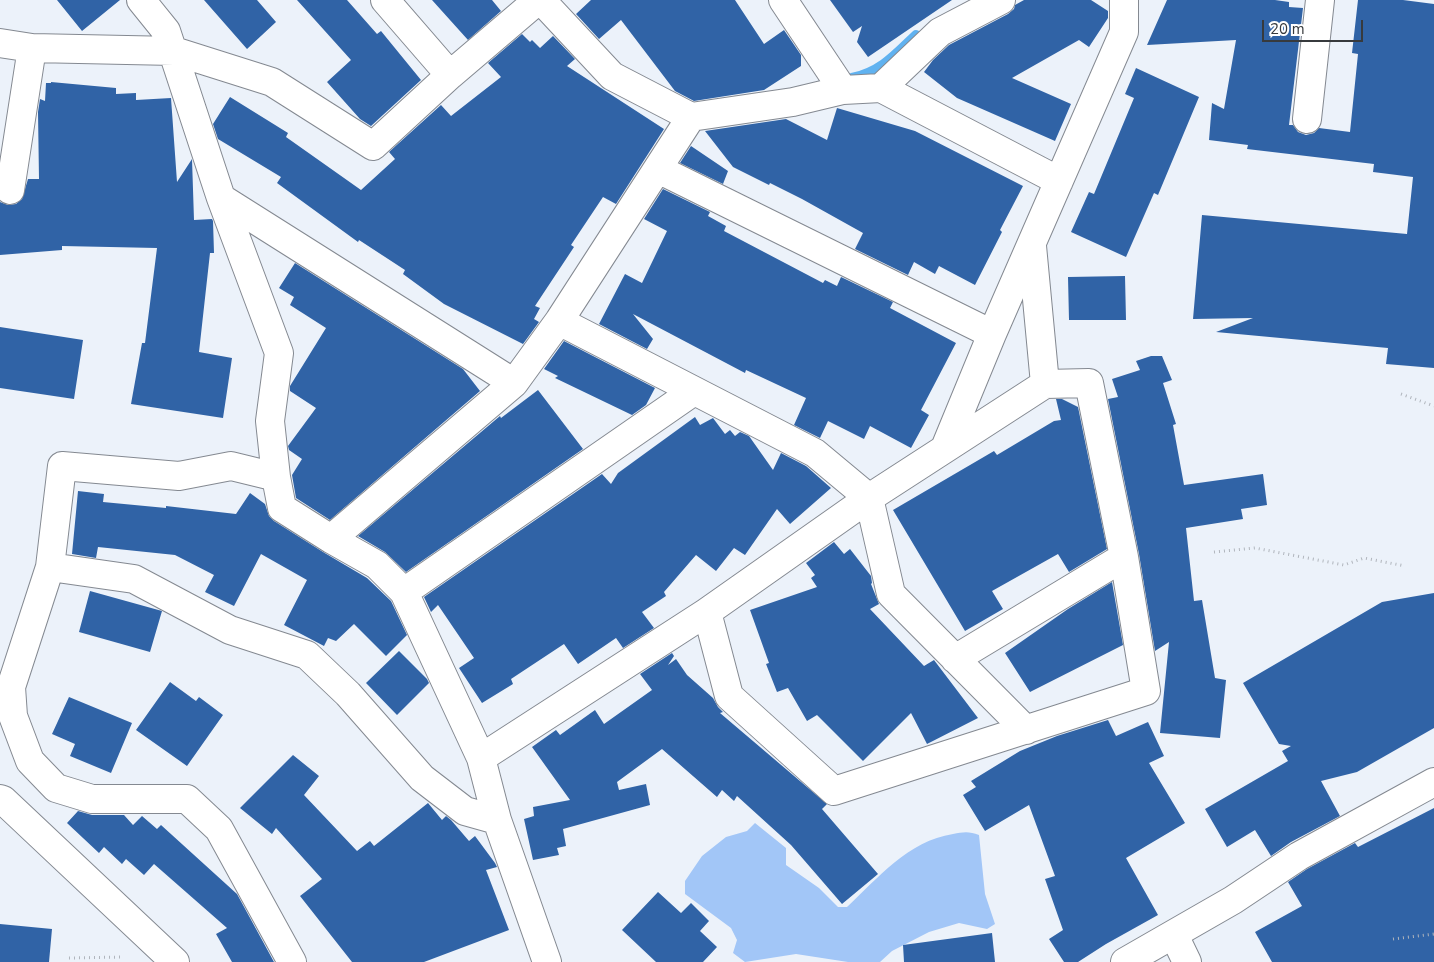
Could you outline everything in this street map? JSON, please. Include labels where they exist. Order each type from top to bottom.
[{"type":"street","points":[[141,0],[166,31],[174,51],[221,198],[279,353],[270,421],[276,477],[282,508],[377,564],[404,592],[481,758],[497,820],[546,962]]},
{"type":"street","points":[[385,0],[450,75]]},
{"type":"street","points":[[0,44],[32,48],[174,51],[272,82],[373,146],[450,75],[539,0],[612,76],[691,117],[793,102],[843,90],[881,88],[1059,181]]},
{"type":"street","points":[[783,0],[843,90]]},
{"type":"street","points":[[945,448],[992,334],[1124,32],[1124,0]]},
{"type":"street","points":[[1307,119],[1320,0]]},
{"type":"street","points":[[881,88],[940,32],[987,3]]},
{"type":"street","points":[[10,190],[32,48]]},
{"type":"street","points":[[331,538],[514,383],[558,321],[691,117]]},
{"type":"street","points":[[658,169],[992,334]]},
{"type":"street","points":[[221,198],[514,383]]},
{"type":"street","points":[[1031,244],[1044,384]]},
{"type":"street","points":[[558,321],[815,453],[869,498],[891,594],[1026,730]]},
{"type":"street","points":[[481,758],[706,612],[869,498],[1044,384],[1089,383],[1124,558],[1146,691],[834,791],[729,696],[706,612]]},
{"type":"street","points":[[404,592],[694,391]]},
{"type":"street","points":[[276,477],[231,466],[179,476],[62,466],[50,567],[6,687],[13,716],[30,761],[56,788],[92,799],[187,799],[219,829],[292,962]]},
{"type":"street","points":[[955,659],[1124,558]]},
{"type":"street","points":[[50,567],[134,579],[230,630],[307,655],[348,694],[422,778],[465,811],[497,820]]},
{"type":"street","points":[[1125,962],[1233,900],[1299,856],[1434,782]]},
{"type":"street","points":[[0,799],[174,962]]},
{"type":"street","points":[[1174,935],[1187,962]]},
{"type":"path","points":[[1401,394],[1434,406]]},
{"type":"path","points":[[1214,552],[1255,548],[1344,565],[1364,558],[1405,566]]},
{"type":"path","points":[[1393,939],[1434,934]]},
{"type":"path","points":[[69,958],[128,957]]},
{"type":"shaded area","points":[[755,823],[786,848],[786,865],[819,888],[838,907],[847,907],[895,862],[922,844],[937,838],[960,833],[969,832],[979,835],[985,894],[995,924],[987,929],[959,923],[929,932],[892,951],[880,962],[848,962],[796,954],[745,962],[733,953],[737,940],[731,928],[685,894],[685,881],[702,856],[726,837],[747,831]]},
{"type":"building","points":[[57,0],[120,0],[82,31]]},
{"type":"building","points":[[204,0],[257,0],[276,22],[247,49]]},
{"type":"building","points":[[297,0],[347,0],[377,34],[381,31],[421,80],[371,126],[360,119],[327,82],[351,60]]},
{"type":"building","points":[[432,0],[492,0],[501,11],[468,40]]},
{"type":"building","points":[[591,0],[735,0],[764,44],[784,30],[801,55],[801,66],[764,90],[694,101],[675,91],[621,20],[599,39],[576,14]]},
{"type":"building","points":[[830,0],[952,0],[868,57],[857,42],[862,26],[853,32]]},
{"type":"building","points":[[1024,0],[1091,0],[1108,11],[1108,18],[1089,47],[1079,40],[1012,78],[1071,104],[1055,141],[957,98],[924,72],[933,60],[949,45],[1008,14],[1014,9],[1015,5]]},
{"type":"building","points":[[1167,0],[1275,0],[1289,2],[1289,7],[1303,8],[1289,125],[1293,125],[1298,132],[1306,135],[1314,133],[1319,128],[1350,132],[1358,54],[1352,53],[1358,0],[1403,0],[1434,4],[1434,368],[1386,364],[1388,348],[1216,332],[1253,318],[1193,319],[1202,215],[1407,234],[1413,177],[1373,172],[1374,164],[1247,149],[1248,145],[1209,140],[1212,103],[1224,109],[1236,40],[1147,45]]},
{"type":"building","points":[[522,34],[540,48],[553,36],[575,59],[567,66],[664,129],[616,204],[603,197],[571,245],[574,247],[535,306],[540,308],[534,319],[539,322],[523,344],[444,304],[403,274],[405,270],[359,240],[358,242],[277,183],[281,177],[218,139],[213,124],[230,97],[288,133],[286,137],[361,190],[395,159],[389,152],[441,105],[451,116],[501,77],[488,63]]},
{"type":"building","points":[[1136,68],[1199,97],[1158,195],[1154,193],[1126,257],[1071,232],[1089,192],[1094,194],[1134,98],[1125,94]]},
{"type":"building","points":[[46,83],[116,88],[116,94],[136,93],[136,100],[171,98],[177,182],[192,159],[194,220],[212,219],[213,221],[214,253],[210,253],[199,352],[232,358],[223,418],[131,404],[142,343],[145,343],[157,248],[62,246],[62,250],[0,255],[0,202],[8,205],[16,204],[22,199],[28,179],[39,179],[38,112],[40,99],[45,101]]},
{"type":"building","points":[[837,108],[915,131],[1023,186],[975,285],[939,266],[935,274],[914,262],[908,275],[855,249],[863,233],[802,199],[733,167],[705,131],[786,119],[827,140]]},
{"type":"building","points":[[691,146],[728,171],[723,184],[680,163]]},
{"type":"building","points":[[663,189],[710,212],[708,216],[726,226],[724,231],[823,283],[825,280],[837,286],[841,277],[893,302],[890,308],[956,343],[921,410],[929,415],[911,448],[870,426],[864,439],[828,421],[820,438],[794,425],[806,398],[746,370],[745,373],[633,314],[653,339],[647,349],[599,324],[625,274],[642,283],[667,231],[644,219]]},
{"type":"building","points":[[295,263],[463,369],[480,391],[330,520],[296,498],[292,475],[302,459],[289,450],[288,446],[316,408],[290,391],[290,386],[326,328],[290,305],[294,297],[279,288]]},
{"type":"building","points":[[1125,276],[1126,320],[1069,320],[1068,277]]},
{"type":"building","points":[[0,327],[83,340],[74,399],[0,388]]},
{"type":"building","points":[[564,341],[655,388],[646,405],[632,415],[555,378],[558,376],[544,369]]},
{"type":"building","points":[[1151,356],[1162,356],[1172,380],[1163,383],[1176,424],[1173,425],[1184,485],[1263,474],[1267,505],[1241,509],[1243,519],[1186,528],[1194,601],[1202,600],[1215,678],[1226,680],[1220,738],[1160,733],[1169,642],[1155,651],[1139,554],[1108,399],[1118,397],[1112,379],[1140,370],[1136,361]]},
{"type":"building","points":[[538,390],[583,449],[406,572],[385,552],[358,536],[500,416],[501,418]]},
{"type":"building","points":[[1056,399],[1062,399],[1078,407],[1107,549],[1069,572],[1058,554],[992,591],[1003,609],[965,631],[893,510],[994,451],[997,455],[1054,421],[1061,420]]},
{"type":"building","points":[[695,417],[700,425],[713,418],[725,434],[730,430],[735,436],[740,432],[749,436],[773,470],[781,453],[806,466],[831,488],[790,524],[777,509],[745,555],[734,548],[716,571],[696,555],[664,592],[666,596],[642,612],[654,628],[623,648],[616,638],[578,664],[564,644],[511,679],[513,684],[482,703],[459,668],[474,658],[438,605],[431,612],[424,597],[602,474],[611,484],[618,473]]},
{"type":"building","points":[[78,491],[104,494],[103,502],[166,508],[166,506],[236,514],[250,493],[265,504],[269,516],[274,521],[367,578],[391,601],[407,635],[386,656],[354,624],[336,641],[328,638],[324,646],[284,625],[307,580],[261,554],[234,606],[205,592],[214,575],[175,555],[98,547],[96,558],[72,554]]},
{"type":"building","points":[[834,542],[844,554],[850,549],[871,576],[871,584],[879,604],[870,609],[924,666],[934,660],[978,718],[927,744],[911,713],[863,761],[817,715],[807,721],[788,688],[777,692],[766,664],[769,663],[750,610],[817,587],[811,578],[815,575],[806,563]]},
{"type":"building","points":[[1112,582],[1123,645],[1030,692],[1005,653],[1068,609]]},
{"type":"building","points":[[90,591],[162,611],[150,652],[79,632]]},
{"type":"building","points":[[1434,593],[1434,728],[1357,772],[1321,781],[1340,816],[1291,842],[1271,856],[1255,830],[1227,847],[1205,809],[1288,761],[1282,751],[1291,746],[1279,744],[1243,683],[1382,602]]},
{"type":"building","points":[[399,651],[429,683],[397,715],[366,683]]},
{"type":"building","points":[[672,653],[674,656],[668,665],[676,659],[687,675],[713,698],[723,712],[720,713],[827,804],[822,809],[878,874],[842,904],[791,845],[737,796],[734,801],[722,790],[717,797],[662,749],[617,782],[619,790],[646,784],[650,805],[563,829],[566,846],[557,848],[559,855],[533,860],[524,819],[534,816],[533,807],[570,800],[532,747],[556,730],[560,735],[595,710],[604,724],[652,690],[640,674]]},
{"type":"building","points":[[170,682],[196,701],[199,697],[223,715],[187,766],[136,730]]},
{"type":"building","points":[[69,697],[132,723],[111,773],[70,756],[75,744],[52,734]]},
{"type":"building","points":[[1108,720],[1116,736],[1148,722],[1164,756],[1149,763],[1185,823],[1126,858],[1158,915],[1078,962],[1064,962],[1049,939],[1063,930],[1045,879],[1055,876],[1029,805],[985,831],[963,795],[976,787],[971,781],[1020,751],[1057,736]]},
{"type":"building","points":[[293,755],[319,776],[304,795],[357,851],[370,841],[374,846],[428,803],[442,820],[446,816],[451,820],[469,841],[475,836],[497,867],[486,870],[509,930],[424,962],[352,962],[300,896],[322,879],[276,828],[272,834],[240,808]]},
{"type":"building","points":[[1434,808],[1434,962],[1272,962],[1255,932],[1302,906],[1288,882],[1307,869],[1355,843],[1358,847]]},
{"type":"building","points":[[78,811],[92,815],[124,815],[133,825],[142,816],[157,829],[161,825],[237,894],[274,962],[232,962],[216,934],[227,928],[154,864],[144,875],[126,859],[122,864],[104,847],[99,853],[67,823]]},
{"type":"building","points":[[658,892],[681,913],[691,903],[709,921],[700,931],[717,947],[703,962],[656,962],[622,930]]},
{"type":"building","points":[[0,924],[52,929],[49,962],[0,962]]},
{"type":"building","points":[[992,933],[995,962],[904,962],[903,945]]},
{"type":"waterway","points":[[852,78],[880,67],[916,35]]}]
